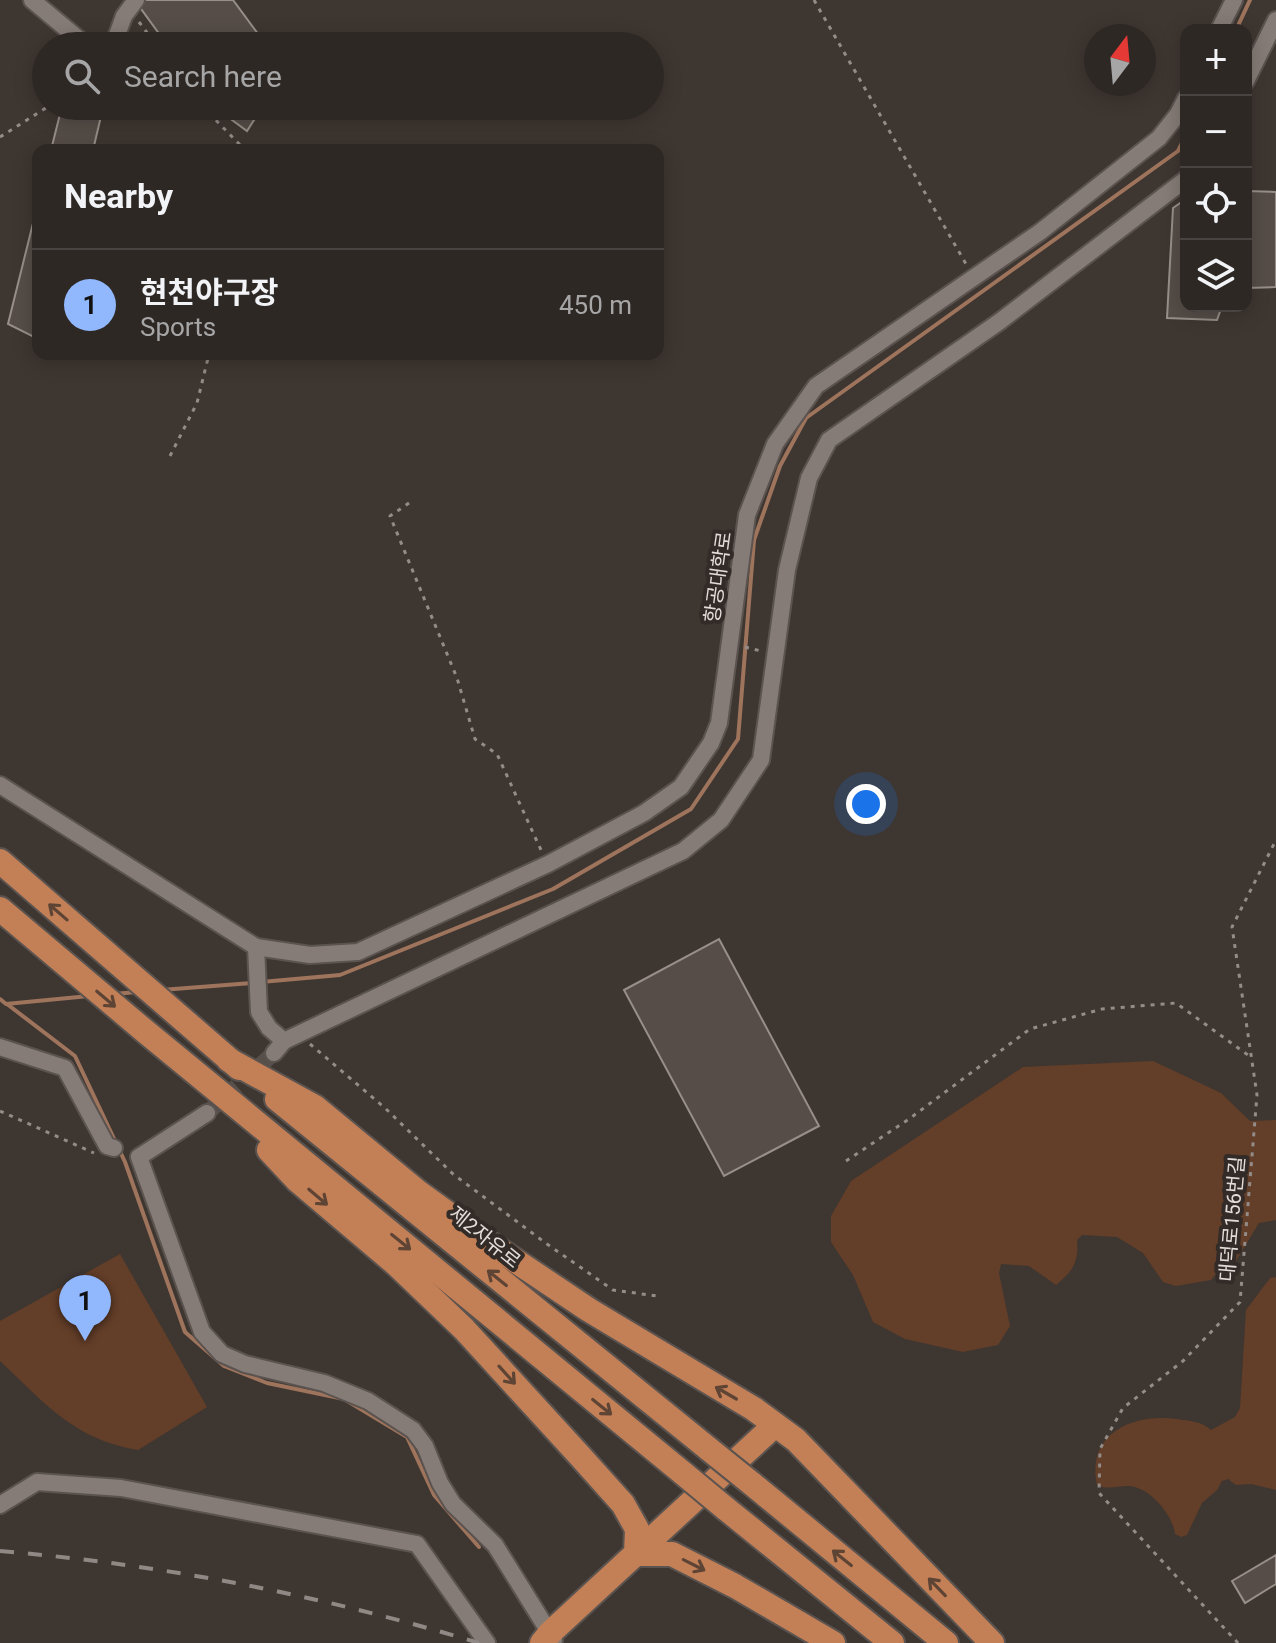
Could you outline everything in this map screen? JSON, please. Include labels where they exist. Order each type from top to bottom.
[{"type":"highway","name":"제2자유로","points":[[0,861],[229,1060],[946,1643]]},
{"type":"highway","points":[[0,909],[205,1081],[892,1643]]},
{"type":"highway","points":[[229,1060],[315,1107],[418,1192],[483,1239],[589,1310],[754,1409],[796,1440],[992,1643]]},
{"type":"highway","points":[[205,1081],[297,1180],[396,1264],[464,1329],[549,1421],[623,1504],[637,1529],[636,1554]]},
{"type":"highway","points":[[550,1640],[636,1554],[775,1425]]},
{"type":"highway","points":[[636,1554],[672,1554],[735,1586],[833,1643]]},
{"type":"street","points":[[32,0],[70,32]]},
{"type":"street","points":[[1222,24],[1234,0]]},
{"type":"street","points":[[119,32],[132,5]]},
{"type":"street","points":[[1252,69],[1276,20]]},
{"type":"street","name":"항공대학로","points":[[256,947],[310,955],[358,952],[548,864],[644,813],[681,787],[711,743],[719,723],[747,515],[775,444],[816,386],[1040,232],[1159,138],[1180,110]]},
{"type":"street","points":[[0,785],[38,806],[256,947],[259,1012],[269,1028],[286,1043],[683,851],[721,820],[761,760],[787,570],[809,478],[829,440],[999,322],[1180,184]]},
{"type":"street","points":[[0,1047],[65,1068],[107,1146],[114,1148]]},
{"type":"street","points":[[207,1113],[139,1157],[202,1332],[222,1354],[245,1364],[324,1383],[368,1401],[413,1430],[425,1446],[440,1483],[453,1504],[495,1545],[550,1640]]},
{"type":"street","points":[[0,1505],[37,1482],[121,1488],[417,1544],[487,1643]]},
{"type":"path","points":[[814,0],[973,278]]},
{"type":"path","points":[[132,5],[148,32]]},
{"type":"path","points":[[0,137],[32,117]]},
{"type":"path","points":[[216,120],[239,144]]},
{"type":"path","points":[[170,456],[197,403],[208,360]]},
{"type":"path","points":[[409,503],[390,516],[457,678],[475,739],[497,754],[548,864]]},
{"type":"path","points":[[729,643],[774,654]]},
{"type":"path","name":"대덕로156번길","points":[[1238,1643],[1099,1493],[1100,1449],[1123,1408],[1183,1361],[1240,1302],[1257,1095],[1232,927],[1276,840]]},
{"type":"path","points":[[846,1161],[909,1119],[1030,1029],[1102,1009],[1176,1003],[1252,1058]]},
{"type":"path","points":[[286,1043],[385,1108],[453,1174],[613,1290],[657,1296]]},
{"type":"path","points":[[0,1111],[94,1153],[114,1148]]},
{"type":"shaded area","points":[[1153,1061],[1221,1093],[1250,1121],[1276,1120],[1276,1220],[1259,1223],[1234,1264],[1221,1268],[1211,1280],[1176,1286],[1163,1282],[1143,1253],[1117,1237],[1082,1235],[1077,1240],[1074,1266],[1056,1285],[1029,1266],[1001,1264],[999,1273],[1010,1326],[998,1345],[963,1352],[905,1339],[873,1322],[853,1275],[831,1242],[831,1216],[851,1181],[1023,1067]]},
{"type":"shaded area","points":[[120,1254],[207,1407],[138,1450],[95,1438],[62,1418],[0,1361],[0,1321]]},
{"type":"shaded area","points":[[1276,1277],[1276,1490],[1251,1484],[1236,1485],[1228,1479],[1222,1481],[1202,1503],[1187,1535],[1181,1537],[1175,1534],[1165,1510],[1144,1491],[1136,1487],[1108,1488],[1097,1485],[1095,1467],[1099,1452],[1116,1430],[1144,1419],[1191,1421],[1211,1430],[1235,1417],[1240,1408],[1246,1310],[1270,1278]]},
{"type":"building","points":[[145,0],[233,0],[257,32],[158,32],[139,6]]},
{"type":"building","points":[[58,120],[100,120],[94,144],[52,144]]},
{"type":"building","points":[[232,120],[254,120],[247,131]]},
{"type":"building","points":[[1252,191],[1276,192],[1276,287],[1252,288]]},
{"type":"building","points":[[1180,203],[1180,312],[1220,312],[1217,320],[1167,318],[1173,208]]},
{"type":"building","points":[[32,227],[32,336],[8,324]]},
{"type":"building","points":[[719,939],[819,1126],[724,1176],[624,990]]},
{"type":"building","points":[[1276,1555],[1276,1584],[1245,1603],[1232,1581]]},
{"type":"waterway","points":[[1239,24],[1250,0]]},
{"type":"waterway","points":[[261,982],[340,975],[553,889],[691,809],[738,739],[754,540],[780,466],[806,418],[1180,147]]},
{"type":"waterway","points":[[161,990],[252,983]]},
{"type":"waterway","points":[[114,994],[137,992]]},
{"type":"waterway","points":[[0,999],[6,1004],[89,996]]},
{"type":"waterway","points":[[7,1004],[75,1056],[125,1162],[185,1332],[224,1366],[267,1383],[344,1399],[407,1437],[434,1495],[479,1547]]},
{"type":"tunnel","points":[[207,1113],[274,1053]]},
{"type":"railway","points":[[0,1551],[122,1565],[242,1584],[360,1610],[479,1643]]},
{"type":"place","name":"현천야구장","points":[[85,1341]]}]
